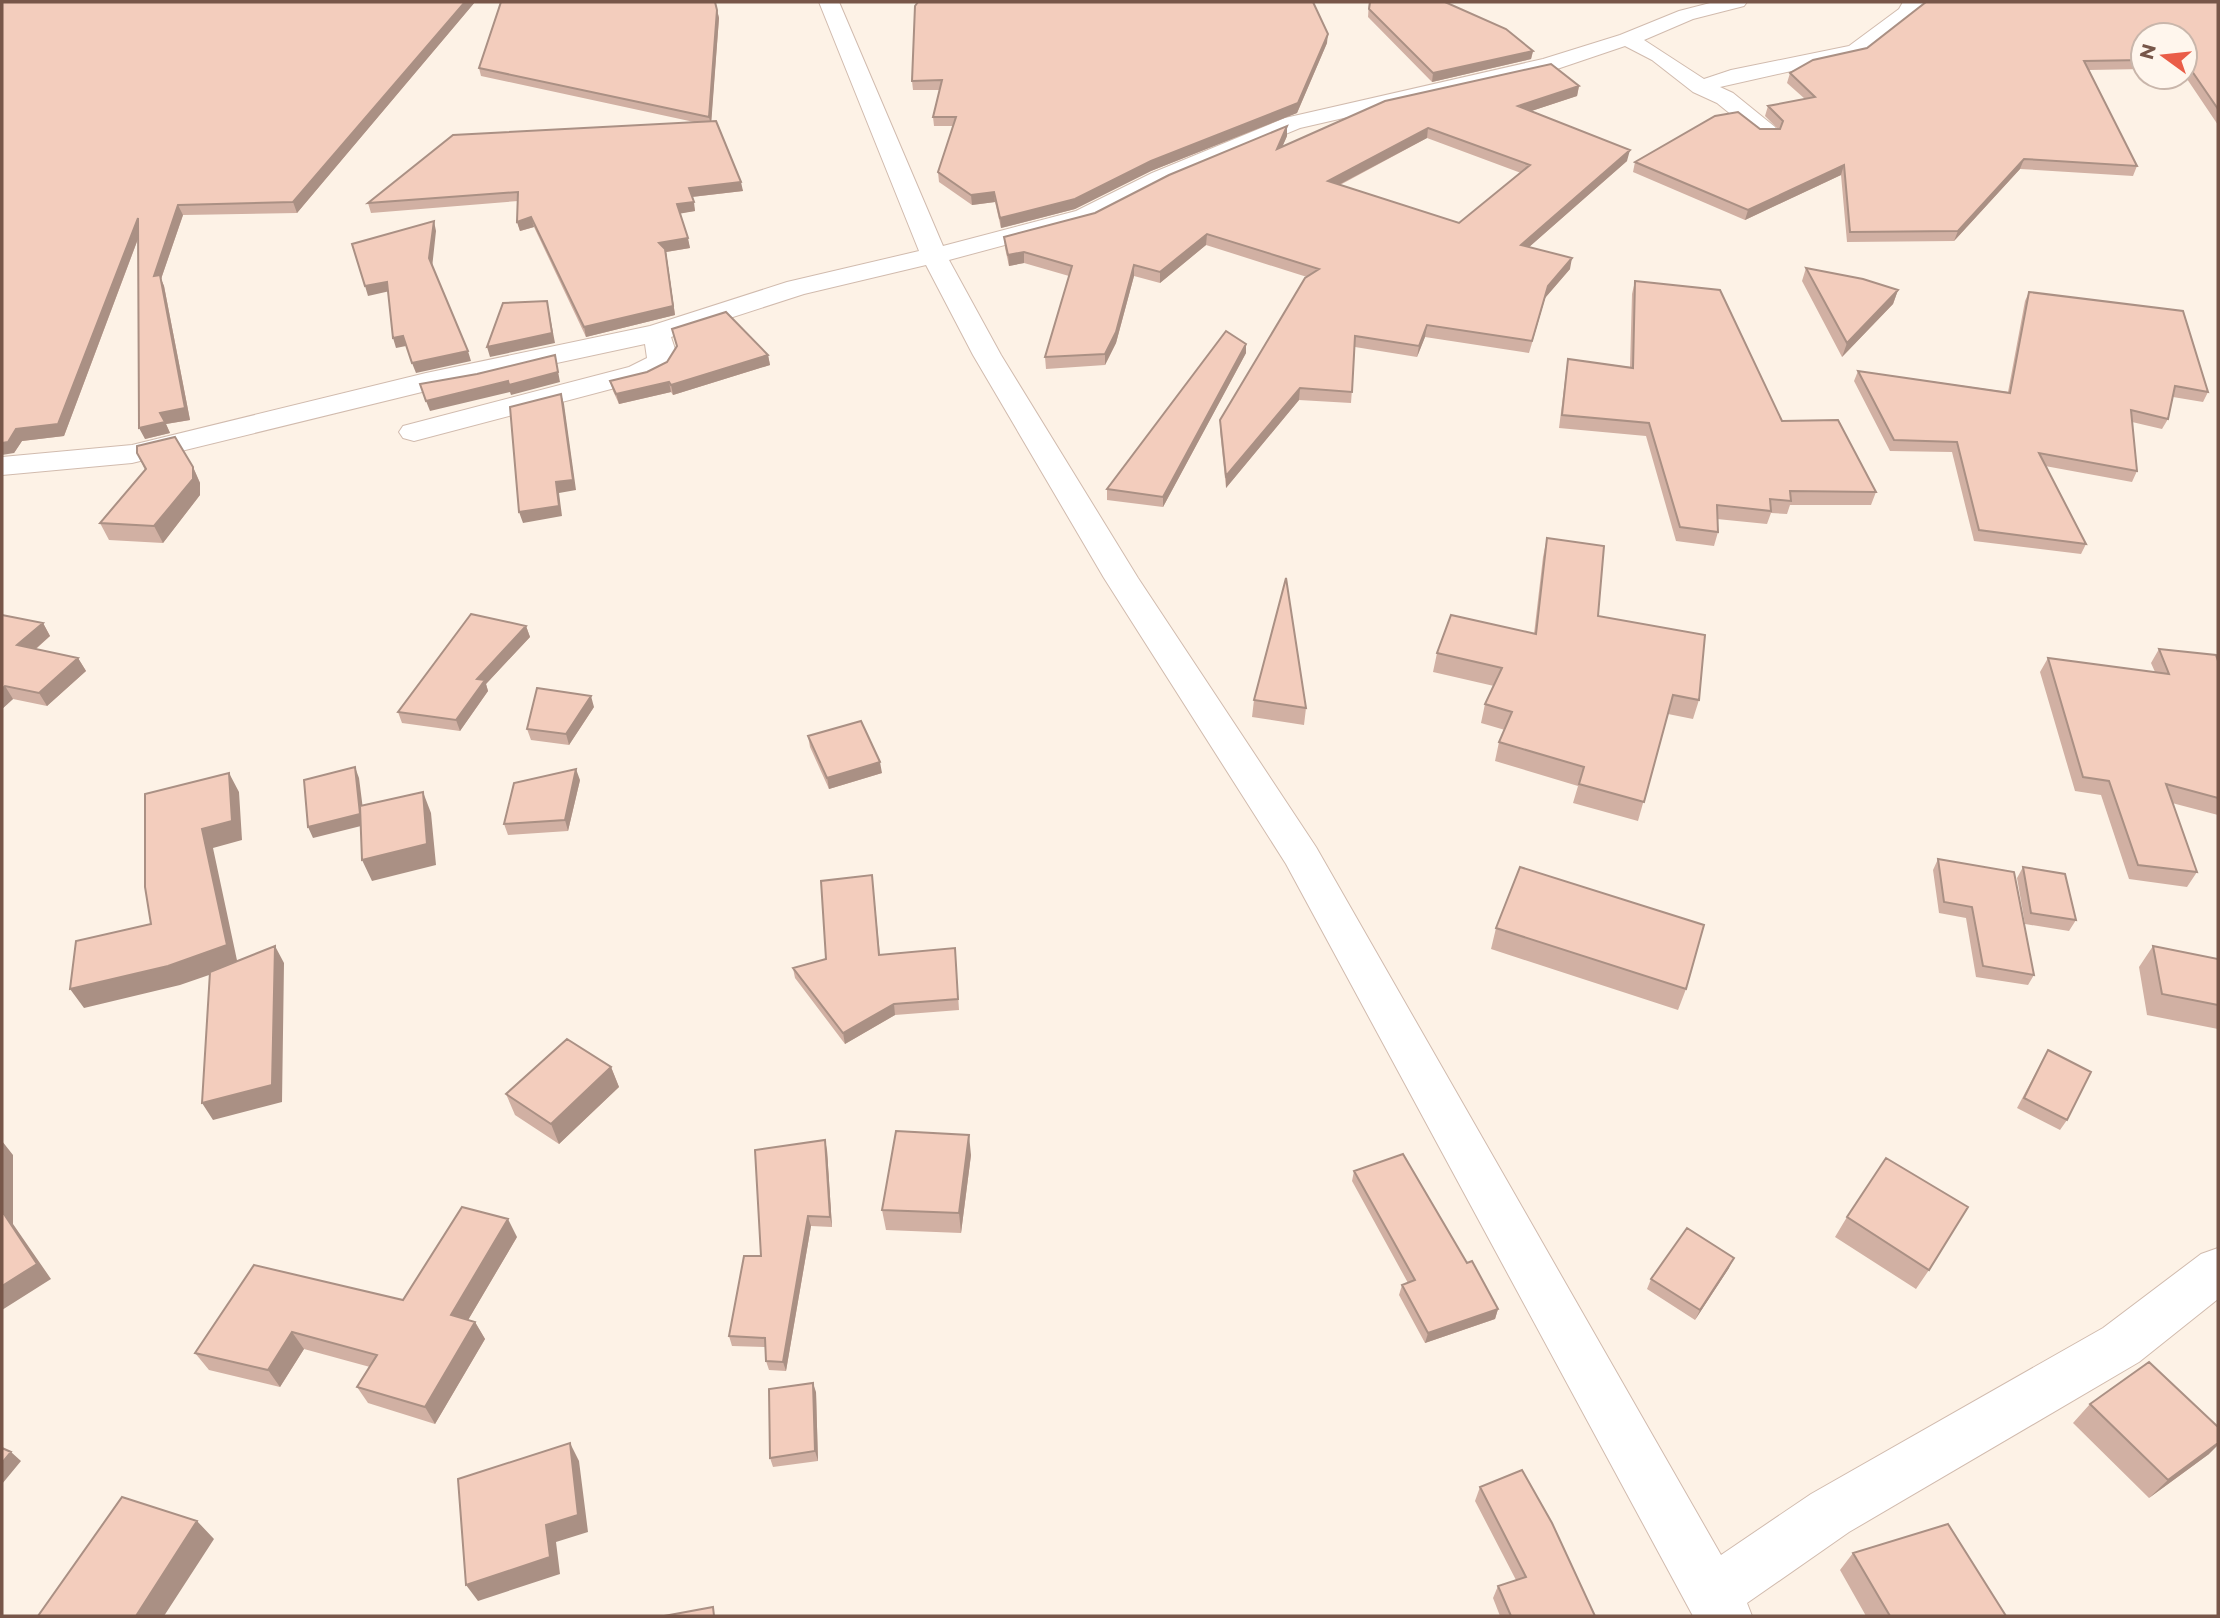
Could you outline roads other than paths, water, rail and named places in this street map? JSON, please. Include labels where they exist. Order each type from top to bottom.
[{"type":"street","points":[[829,2],[934,256],[987,355],[1121,578],[1303,857],[1716,1609],[1830,1513],[2121,1345],[2218,1270]]},
{"type":"street","points":[[2,466],[132,454],[426,382],[656,333],[796,288],[934,256],[1085,216],[1160,177],[1293,123],[1549,64],[1627,39],[1686,15],[1737,2]]},
{"type":"street","points":[[1701,87],[1731,76],[1856,51],[1867,36],[1898,22],[1913,8],[1913,2]]},
{"type":"street","points":[[1627,39],[1659,56],[1701,87],[1726,98],[1767,132]]},
{"type":"street","points":[[414,432],[639,373],[658,364],[663,355],[656,333]]}]
